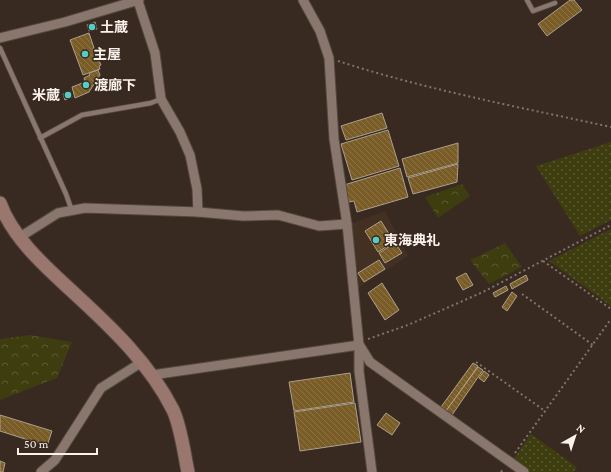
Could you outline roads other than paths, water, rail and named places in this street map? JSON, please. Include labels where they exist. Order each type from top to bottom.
[{"type":"street","points":[[303,0],[320,31],[329,58],[334,139],[347,224],[359,344],[358,371],[372,472]]},
{"type":"street","points":[[0,38],[65,22],[139,1],[155,53],[161,99],[180,132],[190,155],[198,212]]},
{"type":"street","points":[[0,203],[4,214],[20,237],[56,276],[106,322],[152,375],[173,411],[188,472]]},
{"type":"street","points":[[20,237],[58,213],[85,208],[198,212],[243,216],[278,215],[319,226],[347,224]]},
{"type":"street","points":[[152,375],[359,344]]},
{"type":"street","points":[[359,344],[370,362],[524,472]]},
{"type":"street","points":[[41,472],[55,460],[101,388],[142,362]]},
{"type":"lane","points":[[527,0],[532,12],[555,3]]},
{"type":"lane","points":[[0,48],[66,194],[72,211]]},
{"type":"lane","points":[[40,138],[82,115],[150,103],[161,99]]},
{"type":"place","name":"土蔵","points":[[92,27]]},
{"type":"place","name":"主屋","points":[[85,54]]},
{"type":"place","name":"渡廊下","points":[[86,85]]},
{"type":"place","name":"米蔵","points":[[68,95]]},
{"type":"place","name":"東海典礼","points":[[376,240]]}]
